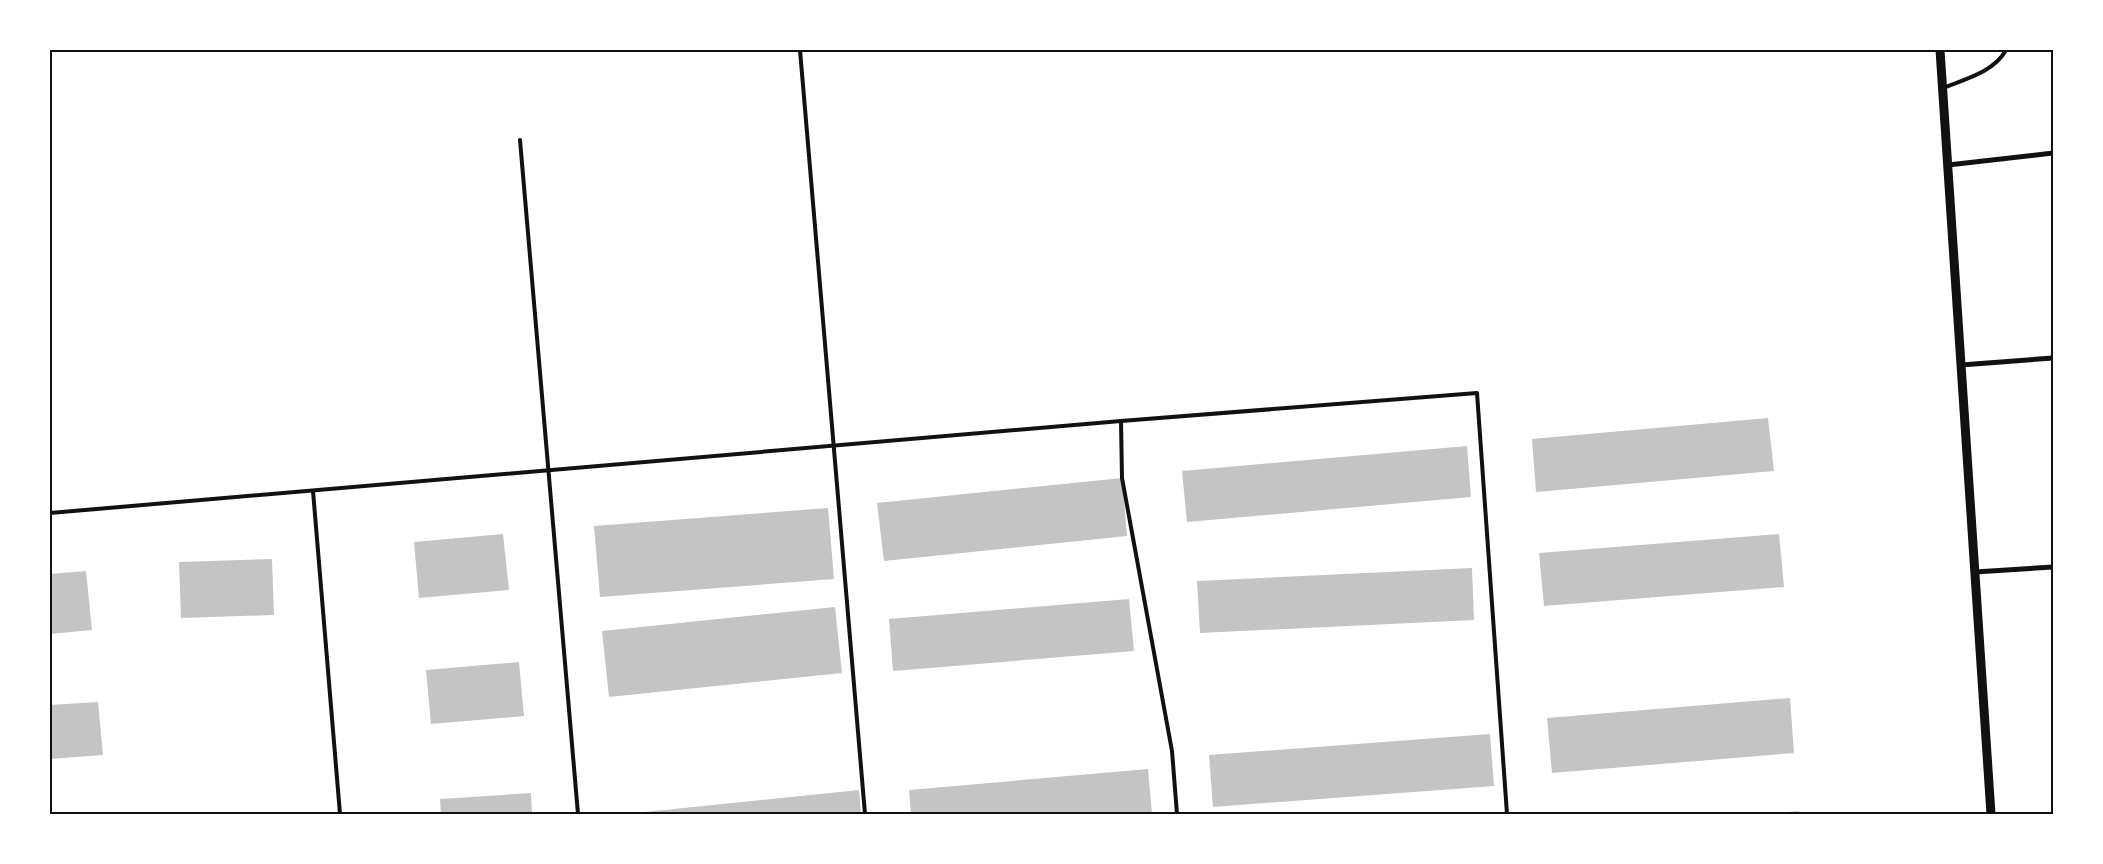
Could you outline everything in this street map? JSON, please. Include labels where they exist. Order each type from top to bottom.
[{"type":"street","points":[[1940,50],[1991,814]]},
{"type":"street","points":[[1948,165],[2053,153]]},
{"type":"street","points":[[1961,366],[2053,358]]},
{"type":"street","points":[[1975,572],[2053,567]]},
{"type":"lane","points":[[800,50],[865,814]]},
{"type":"lane","points":[[1943,88],[1979,73],[2001,58],[2006,50]]},
{"type":"lane","points":[[520,140],[578,814]]},
{"type":"lane","points":[[50,514],[1121,421],[1477,393],[1507,814]]},
{"type":"lane","points":[[1121,421],[1122,478],[1172,751],[1177,814]]},
{"type":"lane","points":[[313,491],[340,814]]},
{"type":"building","points":[[1768,418],[1774,471],[1536,492],[1532,439]]},
{"type":"building","points":[[1467,446],[1471,497],[1187,522],[1182,471]]},
{"type":"building","points":[[1122,478],[1127,536],[884,561],[877,503]]},
{"type":"building","points":[[828,508],[834,579],[600,597],[594,526]]},
{"type":"building","points":[[503,534],[509,590],[419,598],[414,542]]},
{"type":"building","points":[[1779,534],[1784,587],[1544,606],[1539,553]]},
{"type":"building","points":[[272,559],[274,615],[181,618],[179,562]]},
{"type":"building","points":[[1472,568],[1474,620],[1200,633],[1197,581]]},
{"type":"building","points":[[86,571],[92,630],[50,634],[50,574]]},
{"type":"building","points":[[1129,599],[1134,651],[893,671],[889,619]]},
{"type":"building","points":[[835,607],[842,673],[609,697],[602,631]]},
{"type":"building","points":[[519,662],[524,716],[431,724],[426,670]]},
{"type":"building","points":[[1790,698],[1794,753],[1552,773],[1547,718]]},
{"type":"building","points":[[98,702],[103,755],[50,759],[50,705]]},
{"type":"building","points":[[1490,734],[1494,786],[1213,807],[1209,755]]},
{"type":"building","points":[[1148,769],[1152,814],[911,814],[909,790]]},
{"type":"building","points":[[859,790],[861,814],[635,814],[635,813]]},
{"type":"building","points":[[531,793],[532,814],[441,814],[440,799]]},
{"type":"building","points":[[1799,811],[1799,814],[1777,814],[1777,813]]}]
